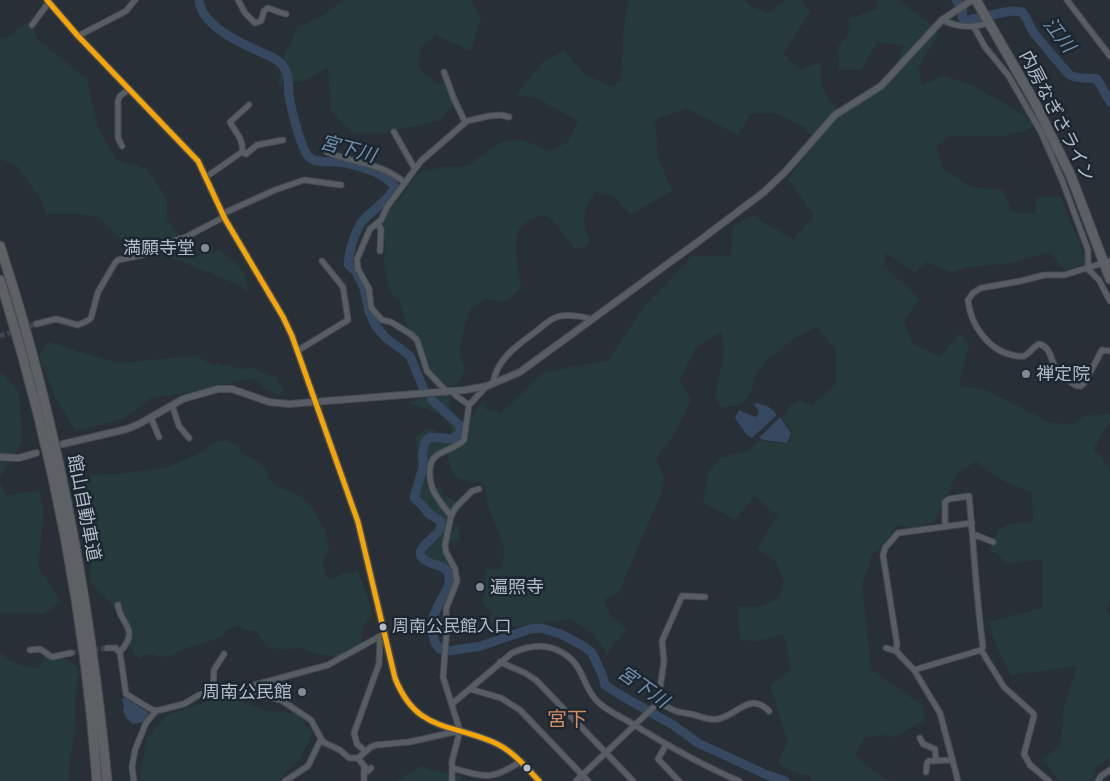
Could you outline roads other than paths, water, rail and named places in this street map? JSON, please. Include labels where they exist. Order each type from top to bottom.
[{"type":"highway","name":"内房なぎさライン","points":[[976,0],[1034,101],[1071,176],[1107,262],[1110,279]]},
{"type":"highway","name":"館山自動車道","points":[[0,246],[40,383],[75,541],[90,630],[107,781]]},
{"type":"highway","name":"館山自動車道","points":[[0,280],[24,362],[58,506],[79,623],[97,781]]},
{"type":"street","points":[[78,36],[126,11],[135,0]]},
{"type":"street","points":[[238,0],[245,13],[255,23],[261,21],[264,11],[268,8],[278,13],[286,14]]},
{"type":"street","points":[[63,444],[127,429],[151,418],[172,405],[196,395],[226,388],[242,391],[265,401],[289,404],[449,392],[490,384],[520,372],[764,192],[786,171],[835,115],[881,86],[942,20],[972,0]]},
{"type":"street","points":[[1067,0],[1110,56]]},
{"type":"street","points":[[32,25],[48,1],[78,36],[198,161],[223,216],[283,317],[297,351],[358,522],[381,636],[403,696],[413,709],[432,723],[493,742],[512,753],[539,781]]},
{"type":"street","points":[[942,20],[953,25],[974,27],[990,22]]},
{"type":"street","points":[[974,27],[985,47],[1008,75],[1041,132],[1062,180],[1088,250],[1088,269],[1099,280],[1110,301]]},
{"type":"street","points":[[444,72],[465,122]]},
{"type":"street","points":[[122,146],[118,138],[118,101],[120,96],[129,89]]},
{"type":"street","points":[[206,177],[242,152],[243,146],[240,136],[230,122],[249,105]]},
{"type":"street","points":[[469,405],[449,392],[427,370],[416,340],[412,335],[392,322],[382,320],[371,306],[370,292],[358,268],[357,258],[367,234],[421,161],[465,122],[489,116],[501,115],[509,117]]},
{"type":"street","points":[[394,132],[415,169]]},
{"type":"street","points":[[242,152],[246,154],[258,144],[283,140]]},
{"type":"street","points":[[327,152],[338,157],[377,166],[387,170],[405,183]]},
{"type":"street","points":[[36,324],[56,319],[78,325],[91,318],[98,292],[118,260],[143,255],[157,246],[186,236],[275,190],[304,180],[341,185]]},
{"type":"street","points":[[377,223],[381,229],[380,251]]},
{"type":"street","points":[[297,351],[348,320],[343,287],[322,260]]},
{"type":"street","points":[[1107,262],[1064,275],[1044,275],[981,288],[973,293],[968,300],[981,334],[992,347],[1019,357],[1026,356],[1039,344],[1042,344],[1050,353],[1056,369],[1077,386],[1081,386],[1085,382],[1102,350],[1110,351]]},
{"type":"street","points":[[451,516],[431,488],[429,477],[431,462],[436,456],[452,449],[464,440],[469,405],[490,384],[506,355],[556,317],[587,317],[592,320]]},
{"type":"street","points":[[172,405],[179,426],[189,438]]},
{"type":"street","points":[[151,418],[159,437]]},
{"type":"street","points":[[0,457],[20,458],[36,453]]},
{"type":"street","points":[[452,781],[452,761],[460,731],[443,677],[443,660],[446,638],[446,609],[457,581],[455,569],[445,550],[451,516],[458,504],[472,491],[479,488]]},
{"type":"street","points":[[946,526],[944,505],[950,498],[969,496],[976,571],[975,585],[983,647],[981,650],[1004,687],[1033,712],[1034,716],[1024,754],[1030,764],[1049,781]]},
{"type":"street","points":[[896,651],[897,644],[883,551],[898,533],[972,523]]},
{"type":"street","points":[[973,534],[993,542]]},
{"type":"street","points":[[576,781],[657,704],[664,661],[662,641],[678,603],[682,596],[705,597]]},
{"type":"street","points":[[118,605],[129,631],[126,642],[120,652],[126,694],[156,711],[184,704],[199,695],[213,691],[236,690],[328,665],[381,636]]},
{"type":"street","points":[[366,751],[357,744],[354,733],[379,664],[381,636]]},
{"type":"street","points":[[452,704],[512,653],[528,647],[546,647],[563,653],[579,667],[589,691],[600,704],[666,745],[739,781]]},
{"type":"street","points":[[108,648],[116,648],[120,652]]},
{"type":"street","points":[[886,648],[896,651],[914,670],[940,713],[958,781]]},
{"type":"street","points":[[30,650],[40,650],[52,657],[71,653]]},
{"type":"street","points":[[914,670],[981,650]]},
{"type":"street","points":[[213,691],[214,670],[224,654]]},
{"type":"street","points":[[500,662],[525,672],[536,680],[633,781]]},
{"type":"street","points":[[470,689],[501,698],[520,710],[588,781]]},
{"type":"street","points":[[236,690],[281,700],[311,720],[321,740],[349,758],[358,758],[376,745],[409,742],[460,731]]},
{"type":"street","points":[[657,704],[708,720],[726,717],[748,703],[754,702],[769,711]]},
{"type":"street","points":[[134,781],[132,767],[135,750],[146,723],[156,711]]},
{"type":"street","points":[[920,738],[923,744],[935,749],[936,761]]},
{"type":"street","points":[[285,781],[308,766],[321,740]]},
{"type":"street","points":[[666,745],[658,759],[679,781]]},
{"type":"street","points":[[358,758],[368,770],[371,768]]},
{"type":"street","points":[[926,772],[929,761],[952,760]]},
{"type":"street","points":[[452,768],[495,777],[511,769],[521,761]]},
{"type":"street","points":[[364,766],[364,781]]},
{"type":"street","points":[[1098,781],[1101,776],[1110,770]]},
{"type":"street","points":[[722,781],[727,776]]},
{"type":"water","points":[[756,403],[767,406],[775,412],[776,416],[752,438],[746,434],[735,418],[739,410],[755,417],[757,416],[759,411],[754,405]]},
{"type":"water","points":[[780,417],[791,433],[787,443],[759,438]]},
{"type":"water","points":[[124,697],[149,713],[143,722],[133,724],[126,718],[123,711],[122,700]]},
{"type":"waterway","name":"宮下川","points":[[199,0],[201,9],[208,20],[220,30],[241,43],[274,58],[283,66],[288,77],[289,96],[297,128],[309,157],[319,161],[338,162],[361,167],[375,172],[394,185],[389,196],[361,223],[352,243],[348,264],[356,272],[364,288],[369,311],[375,325],[385,337],[410,356],[424,390]]},
{"type":"waterway","name":"江川","points":[[956,0],[963,10],[962,17],[964,21],[1010,11],[1022,12],[1034,33],[1067,73],[1076,77],[1097,79],[1110,102]]},
{"type":"waterway","name":"宮下川","points":[[431,399],[460,426],[460,433],[453,439],[430,437],[425,442],[422,456],[423,467],[414,498],[429,514],[441,521],[440,529],[424,546],[420,554],[428,562],[443,567],[449,573],[449,585],[433,617],[431,626],[435,643],[440,649],[449,651],[481,646],[530,629],[541,628],[561,634],[592,653],[605,685],[617,693],[673,725],[698,743],[765,774],[785,781]]},
{"type":"tunnel","points":[[0,336],[36,324]]},
{"type":"tunnel","points":[[71,653],[107,648]]},
{"type":"place","name":"満願寺堂","points":[[205,248]]},
{"type":"place","name":"禅定院","points":[[1026,374]]},
{"type":"place","name":"遍照寺","points":[[480,587]]},
{"type":"place","name":"周南公民館入口","points":[[383,627]]},
{"type":"place","name":"周南公民館","points":[[302,692]]},
{"type":"district","name":"宮下","points":[[567,720]]}]
